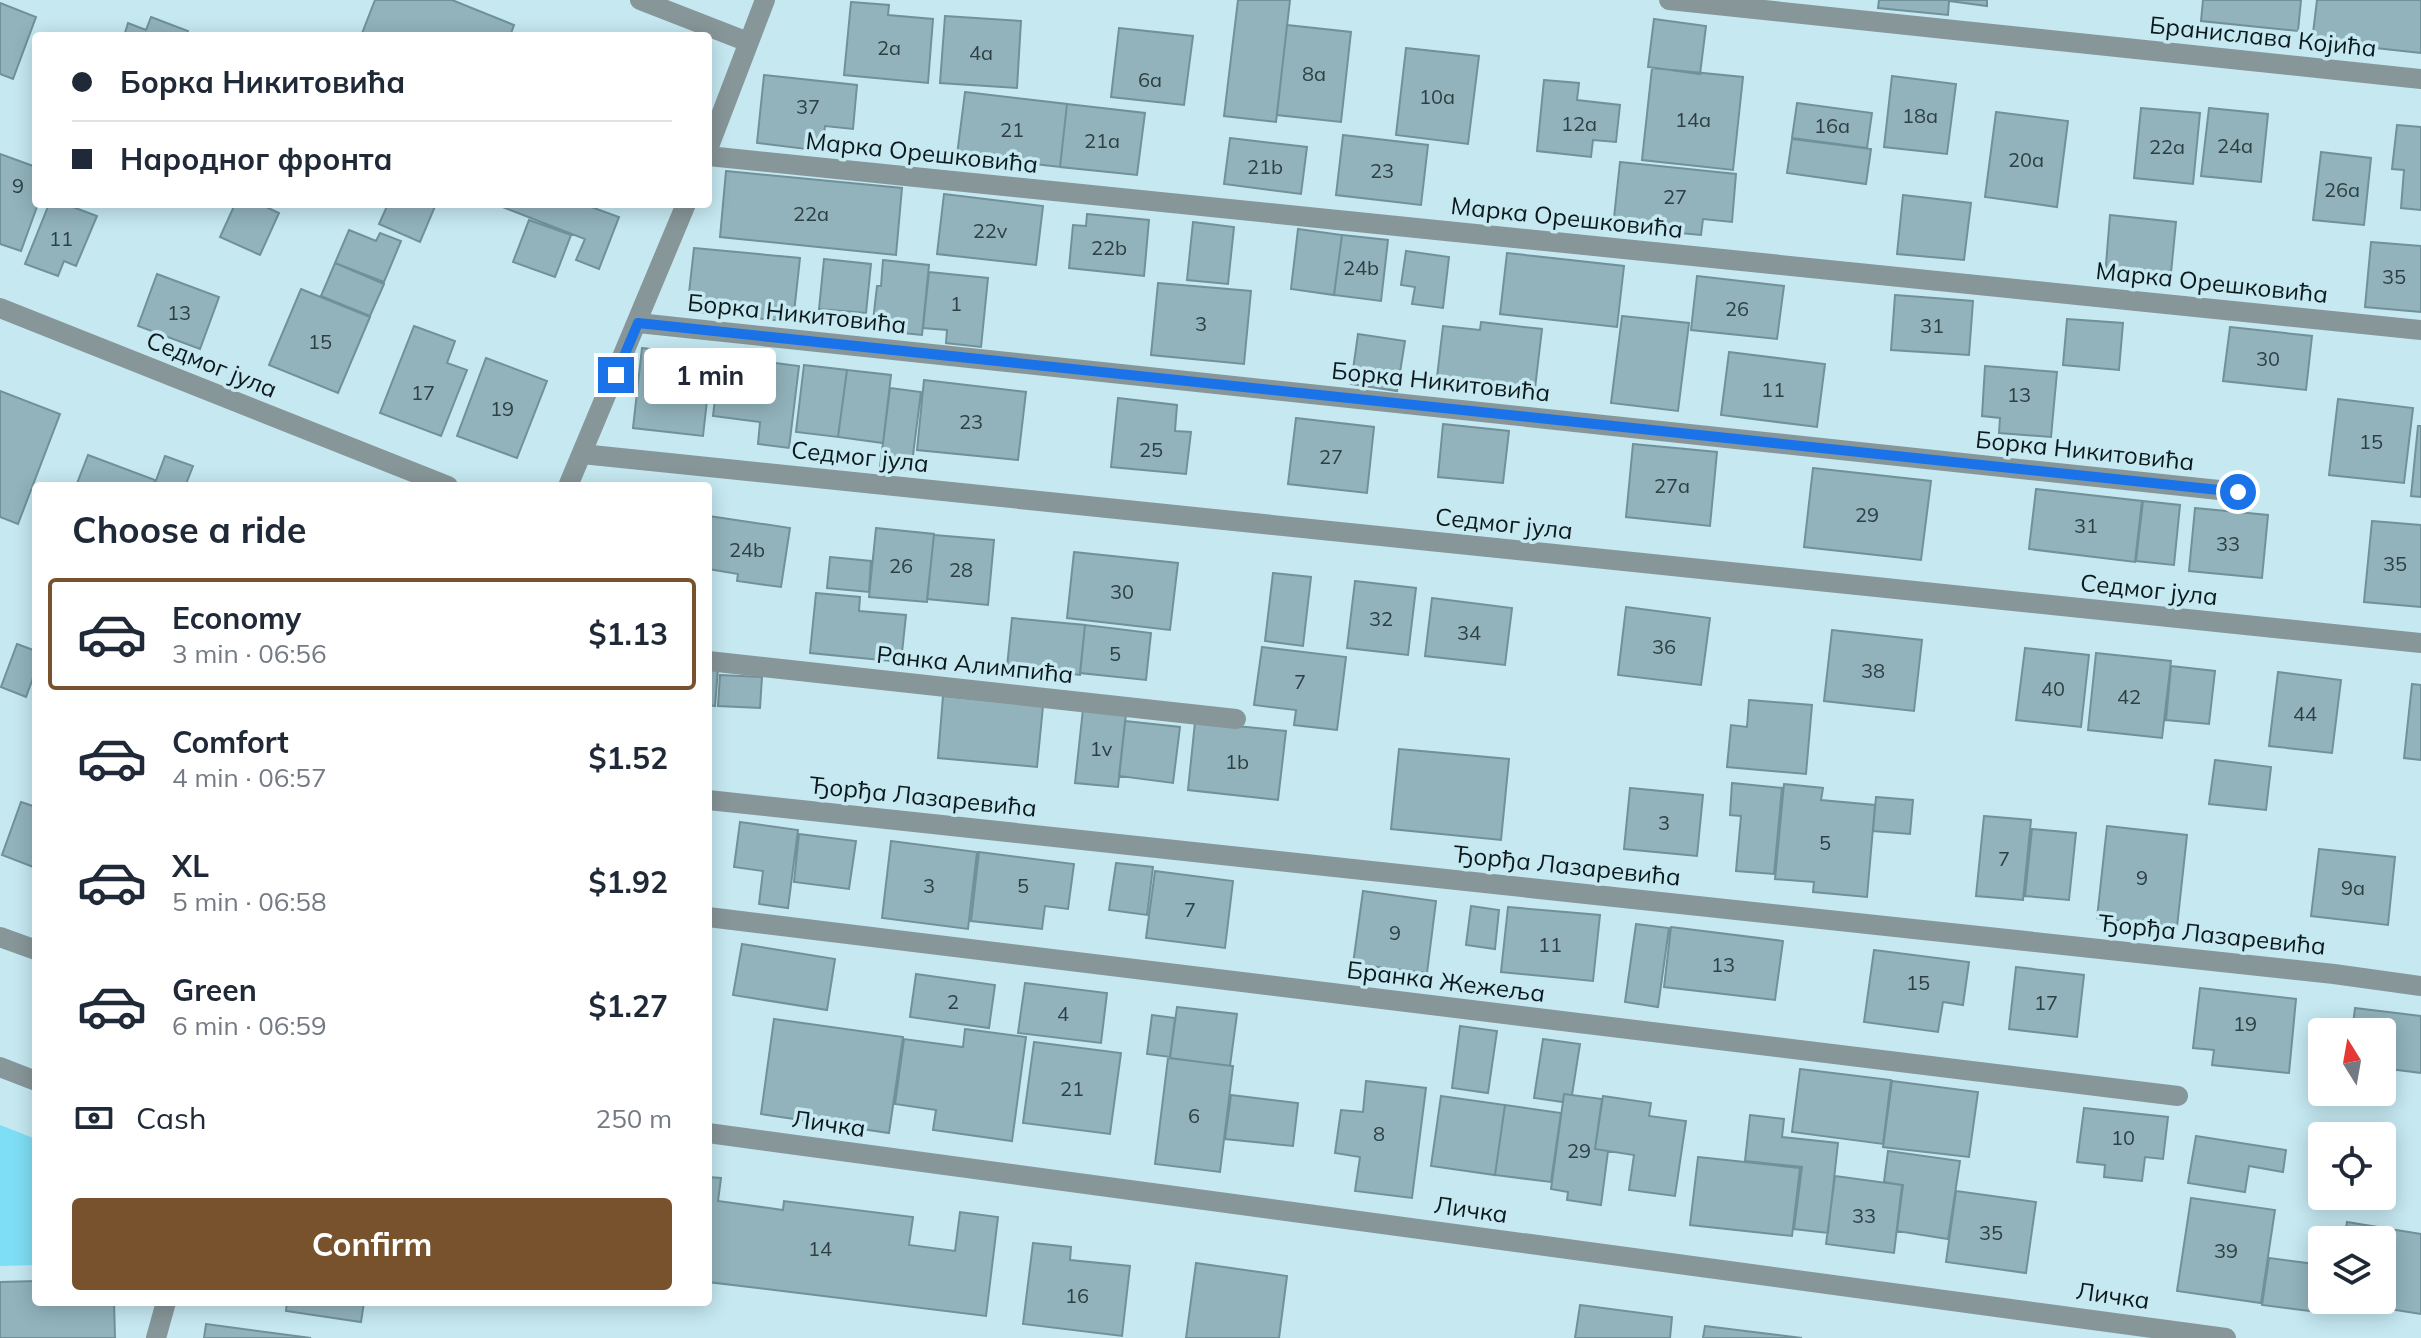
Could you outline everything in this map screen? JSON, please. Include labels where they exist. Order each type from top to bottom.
[{"type":"street","points":[[640,0],[748,42]]},
{"type":"street","points":[[712,138],[765,0]]},
{"type":"street","name":"Бранислава Којића","points":[[1669,0],[2421,79]]},
{"type":"street","name":"Марка Орешковића","points":[[712,156],[2421,330]]},
{"type":"street","points":[[570,482],[684,208]]},
{"type":"street","name":"Седмог јула","points":[[0,308],[438,482]]},
{"type":"street","name":"Борка Никитовића","points":[[638,323],[2238,492]]},
{"type":"street","name":"Седмог јула","points":[[582,454],[2421,643]]},
{"type":"street","name":"Ранка Алимпића","points":[[712,661],[1236,719]]},
{"type":"street","name":"Ђорђа Лазаревића","points":[[712,800],[2334,974],[2421,986]]},
{"type":"street","name":"Бранка Жежеља","points":[[712,917],[2178,1096]]},
{"type":"street","points":[[0,937],[32,949]]},
{"type":"street","points":[[0,1067],[32,1079]]},
{"type":"street","name":"Личка","points":[[712,1134],[2226,1338]]},
{"type":"street","points":[[156,1338],[165,1306]]},
{"type":"shaded area","points":[[0,1125],[32,1137],[32,1265],[0,1266]]},
{"type":"building","points":[[375,0],[452,0],[514,25],[511,32],[363,32]]},
{"type":"building","points":[[1238,0],[1290,0],[1276,122],[1224,116]]},
{"type":"building","points":[[1879,0],[1987,0],[1987,6],[1949,1],[1948,15],[1878,8]]},
{"type":"building","points":[[2203,0],[2301,0],[2298,31],[2201,21]]},
{"type":"building","points":[[2317,0],[2421,0],[2421,53],[2312,41]]},
{"type":"building","points":[[851,2],[889,5],[888,15],[933,19],[928,83],[844,75]]},
{"type":"building","points":[[0,3],[36,17],[13,79],[0,74]]},
{"type":"building","points":[[945,16],[1021,21],[1017,88],[940,83]]},
{"type":"building","points":[[151,17],[188,31],[125,32],[128,23],[146,30]]},
{"type":"building","points":[[1654,19],[1706,26],[1700,74],[1648,67]]},
{"type":"building","points":[[1287,25],[1351,32],[1341,122],[1277,115]]},
{"type":"building","points":[[1119,28],[1193,36],[1184,105],[1111,97]]},
{"type":"building","points":[[1406,48],[1479,56],[1468,144],[1396,135]]},
{"type":"building","points":[[1652,68],[1743,77],[1733,170],[1642,160]]},
{"type":"building","points":[[764,75],[857,85],[853,129],[825,126],[822,151],[757,143]]},
{"type":"building","points":[[1892,76],[1956,84],[1947,154],[1884,147]]},
{"type":"building","points":[[1544,80],[1579,83],[1577,100],[1620,105],[1616,142],[1593,140],[1591,157],[1537,151]]},
{"type":"building","points":[[965,92],[1067,104],[1060,167],[957,155]]},
{"type":"building","points":[[1797,103],[1872,113],[1867,148],[1792,138]]},
{"type":"building","points":[[1067,104],[1145,113],[1137,175],[1060,167]]},
{"type":"building","points":[[2141,108],[2200,113],[2193,184],[2134,178]]},
{"type":"building","points":[[2209,108],[2268,114],[2261,182],[2201,176]]},
{"type":"building","points":[[1996,112],[2068,121],[2057,207],[1985,197]]},
{"type":"building","points":[[2397,125],[2421,127],[2421,210],[2401,208],[2404,170],[2392,169]]},
{"type":"building","points":[[1343,135],[1428,145],[1421,205],[1336,195]]},
{"type":"building","points":[[1230,138],[1307,147],[1301,194],[1224,184]]},
{"type":"building","points":[[1792,139],[1871,149],[1866,184],[1787,173]]},
{"type":"building","points":[[2321,152],[2371,158],[2364,225],[2313,220]]},
{"type":"building","points":[[0,154],[32,166],[32,208],[37,208],[21,251],[0,244]]},
{"type":"building","points":[[1620,162],[1736,174],[1732,222],[1703,219],[1701,235],[1613,227]]},
{"type":"building","points":[[726,171],[902,188],[896,255],[720,237]]},
{"type":"building","points":[[944,194],[1043,206],[1036,265],[937,254]]},
{"type":"building","points":[[1903,195],[1971,203],[1964,260],[1897,254]]},
{"type":"building","points":[[47,208],[76,208],[97,216],[76,266],[64,261],[58,276],[25,264]]},
{"type":"building","points":[[233,208],[268,208],[279,213],[260,255],[220,237]]},
{"type":"building","points":[[386,208],[434,208],[420,242],[379,224]]},
{"type":"building","points":[[505,208],[594,208],[619,217],[599,269],[576,260],[585,239]]},
{"type":"building","points":[[1087,214],[1149,220],[1144,276],[1069,268],[1073,225],[1086,226]]},
{"type":"building","points":[[2110,215],[2176,222],[2170,283],[2105,277]]},
{"type":"building","points":[[529,220],[571,235],[555,277],[513,262]]},
{"type":"building","points":[[1193,222],[1234,227],[1228,284],[1187,280]]},
{"type":"building","points":[[1298,229],[1342,235],[1334,295],[1291,289]]},
{"type":"building","points":[[349,230],[376,241],[380,233],[401,241],[384,282],[335,263]]},
{"type":"building","points":[[1342,235],[1388,240],[1381,301],[1334,295]]},
{"type":"building","points":[[2371,242],[2421,246],[2421,312],[2365,307]]},
{"type":"building","points":[[694,248],[800,258],[793,322],[687,311]]},
{"type":"building","points":[[1406,251],[1449,257],[1443,308],[1412,304],[1415,287],[1401,285]]},
{"type":"building","points":[[1507,253],[1624,266],[1617,327],[1500,314]]},
{"type":"building","points":[[824,259],[871,264],[866,313],[819,309]]},
{"type":"building","points":[[883,260],[929,265],[922,335],[872,330]]},
{"type":"building","points":[[335,263],[384,284],[370,316],[321,296]]},
{"type":"building","points":[[929,272],[988,278],[981,347],[946,343],[947,330],[923,328]]},
{"type":"building","points":[[157,274],[219,297],[200,349],[138,326]]},
{"type":"building","points":[[1697,276],[1784,286],[1777,339],[1691,330]]},
{"type":"building","points":[[1158,283],[1251,291],[1244,364],[1151,355]]},
{"type":"building","points":[[301,289],[370,317],[338,393],[269,365]]},
{"type":"building","points":[[1895,295],[1973,301],[1969,355],[1891,350]]},
{"type":"building","points":[[1622,316],[1689,323],[1678,411],[1611,403]]},
{"type":"building","points":[[2067,319],[2123,323],[2119,370],[2063,365]]},
{"type":"building","points":[[1481,322],[1542,329],[1534,397],[1436,386],[1443,326],[1480,330]]},
{"type":"building","points":[[414,326],[455,341],[447,363],[467,370],[441,436],[380,413]]},
{"type":"building","points":[[2230,327],[2312,336],[2306,390],[2223,381]]},
{"type":"building","points":[[1358,334],[1405,341],[1397,391],[1351,384]]},
{"type":"building","points":[[642,348],[712,356],[703,436],[633,428]]},
{"type":"building","points":[[1729,352],[1825,364],[1817,427],[1721,415]]},
{"type":"building","points":[[720,356],[799,366],[789,448],[758,444],[760,422],[713,416]]},
{"type":"building","points":[[486,358],[547,381],[517,458],[457,436]]},
{"type":"building","points":[[804,365],[847,370],[838,437],[796,432]]},
{"type":"building","points":[[1985,366],[2057,372],[2051,437],[1999,433],[2000,418],[1982,416]]},
{"type":"building","points":[[847,370],[891,375],[883,443],[838,437]]},
{"type":"building","points":[[924,380],[1026,392],[1018,460],[917,450]]},
{"type":"building","points":[[890,388],[921,392],[911,471],[880,467]]},
{"type":"building","points":[[0,391],[60,414],[18,524],[0,517]]},
{"type":"building","points":[[1118,398],[1177,405],[1175,431],[1191,432],[1186,474],[1111,467]]},
{"type":"building","points":[[2338,399],[2413,408],[2404,483],[2329,475]]},
{"type":"building","points":[[1296,418],[1374,427],[1367,493],[1288,484]]},
{"type":"building","points":[[1443,424],[1509,431],[1503,483],[1438,477]]},
{"type":"building","points":[[2418,426],[2421,426],[2421,497],[2411,496]]},
{"type":"building","points":[[1633,444],[1717,452],[1710,526],[1626,517]]},
{"type":"building","points":[[88,455],[155,480],[154,482],[78,482]]},
{"type":"building","points":[[165,456],[193,466],[187,482],[155,482]]},
{"type":"building","points":[[1813,468],[1931,481],[1921,560],[1804,547]]},
{"type":"building","points":[[2036,489],[2142,501],[2135,562],[2029,549]]},
{"type":"building","points":[[2143,501],[2180,505],[2174,565],[2136,561]]},
{"type":"building","points":[[2195,508],[2268,515],[2262,578],[2189,571]]},
{"type":"building","points":[[712,516],[790,528],[781,587],[737,581],[738,574],[712,570]]},
{"type":"building","points":[[2372,521],[2421,525],[2421,607],[2364,602]]},
{"type":"building","points":[[876,528],[934,534],[927,602],[869,597]]},
{"type":"building","points":[[934,535],[994,540],[988,605],[927,599]]},
{"type":"building","points":[[1074,552],[1178,563],[1170,630],[1067,618]]},
{"type":"building","points":[[830,557],[871,561],[869,592],[827,588]]},
{"type":"building","points":[[1273,573],[1311,577],[1303,646],[1265,641]]},
{"type":"building","points":[[1355,581],[1416,588],[1408,655],[1347,648]]},
{"type":"building","points":[[816,593],[860,597],[859,611],[906,615],[901,662],[810,653]]},
{"type":"building","points":[[1432,598],[1512,608],[1505,665],[1425,656]]},
{"type":"building","points":[[1626,607],[1710,618],[1701,685],[1618,675]]},
{"type":"building","points":[[1012,618],[1085,625],[1080,675],[1007,667]]},
{"type":"building","points":[[1085,625],[1151,633],[1146,680],[1080,673]]},
{"type":"building","points":[[1832,630],[1922,640],[1914,711],[1824,701]]},
{"type":"building","points":[[17,644],[32,650],[32,681],[26,697],[1,687]]},
{"type":"building","points":[[1262,647],[1346,657],[1337,730],[1294,725],[1296,710],[1254,705]]},
{"type":"building","points":[[2025,648],[2089,655],[2081,727],[2016,720]]},
{"type":"building","points":[[2096,653],[2171,661],[2162,738],[2088,730]]},
{"type":"building","points":[[2171,666],[2215,671],[2209,724],[2166,720]]},
{"type":"building","points":[[712,668],[718,669],[715,706],[712,706]]},
{"type":"building","points":[[2278,672],[2341,680],[2332,753],[2269,746]]},
{"type":"building","points":[[720,675],[762,677],[760,708],[718,706]]},
{"type":"building","points":[[2412,684],[2421,685],[2421,760],[2404,758]]},
{"type":"building","points":[[943,696],[1043,706],[1037,767],[938,758]]},
{"type":"building","points":[[1749,700],[1812,705],[1806,774],[1727,767],[1731,725],[1747,727]]},
{"type":"building","points":[[1083,709],[1126,714],[1118,787],[1075,783]]},
{"type":"building","points":[[1125,721],[1180,727],[1173,783],[1119,776]]},
{"type":"building","points":[[1195,722],[1286,731],[1278,800],[1188,790]]},
{"type":"building","points":[[1399,749],[1509,759],[1501,840],[1391,829]]},
{"type":"building","points":[[2215,760],[2271,767],[2266,810],[2209,804]]},
{"type":"building","points":[[1732,783],[1782,788],[1774,874],[1736,871],[1741,816],[1730,815]]},
{"type":"building","points":[[1784,784],[1823,788],[1821,800],[1875,805],[1867,897],[1813,892],[1814,882],[1775,879]]},
{"type":"building","points":[[1630,788],[1703,795],[1697,856],[1624,849]]},
{"type":"building","points":[[1876,797],[1913,800],[1910,834],[1873,831]]},
{"type":"building","points":[[21,802],[32,806],[32,866],[2,855]]},
{"type":"building","points":[[1984,816],[2031,820],[2023,900],[1976,896]]},
{"type":"building","points":[[740,822],[798,830],[788,908],[759,904],[763,871],[734,867]]},
{"type":"building","points":[[2107,826],[2187,835],[2177,927],[2097,918]]},
{"type":"building","points":[[2032,829],[2076,833],[2069,900],[2025,896]]},
{"type":"building","points":[[799,834],[856,841],[849,889],[794,882]]},
{"type":"building","points":[[891,841],[977,852],[968,929],[882,918]]},
{"type":"building","points":[[2319,849],[2395,857],[2388,925],[2311,916]]},
{"type":"building","points":[[979,852],[1074,864],[1068,909],[1045,906],[1042,929],[971,921]]},
{"type":"building","points":[[1116,863],[1153,867],[1147,915],[1109,910]]},
{"type":"building","points":[[1155,871],[1233,881],[1225,948],[1146,938]]},
{"type":"building","points":[[1363,891],[1436,901],[1427,973],[1353,964]]},
{"type":"building","points":[[1471,906],[1499,910],[1495,949],[1466,945]]},
{"type":"building","points":[[1508,907],[1600,915],[1593,981],[1501,972]]},
{"type":"building","points":[[1636,924],[1669,928],[1658,1007],[1625,1002]]},
{"type":"building","points":[[1671,927],[1783,941],[1775,1000],[1664,987]]},
{"type":"building","points":[[742,944],[835,959],[827,1010],[733,995]]},
{"type":"building","points":[[1874,950],[1969,962],[1963,1005],[1943,1002],[1938,1032],[1864,1022]]},
{"type":"building","points":[[2016,967],[2084,975],[2077,1037],[2009,1029]]},
{"type":"building","points":[[916,974],[995,985],[989,1028],[910,1017]]},
{"type":"building","points":[[1025,983],[1107,993],[1101,1043],[1018,1033]]},
{"type":"building","points":[[2200,988],[2296,999],[2289,1073],[2212,1065],[2214,1050],[2193,1048]]},
{"type":"building","points":[[1177,1007],[1237,1014],[1230,1066],[1170,1058]]},
{"type":"building","points":[[2355,1008],[2421,1016],[2421,1073],[2396,1070],[2396,1018],[2354,1018]]},
{"type":"building","points":[[1152,1015],[1175,1018],[1170,1057],[1147,1054]]},
{"type":"building","points":[[774,1019],[903,1037],[889,1133],[761,1114]]},
{"type":"building","points":[[1460,1026],[1497,1031],[1488,1093],[1452,1088]]},
{"type":"building","points":[[965,1029],[1026,1037],[1012,1141],[933,1130],[936,1110],[895,1104],[904,1039],[963,1047]]},
{"type":"building","points":[[1543,1039],[1580,1044],[1572,1095],[1564,1094],[1563,1102],[1534,1098]]},
{"type":"building","points":[[1034,1042],[1121,1053],[1110,1134],[1023,1123]]},
{"type":"building","points":[[1168,1058],[1233,1066],[1220,1172],[1155,1164]]},
{"type":"building","points":[[1800,1069],[1891,1080],[1883,1144],[1792,1132]]},
{"type":"building","points":[[1366,1081],[1426,1088],[1412,1198],[1355,1191],[1360,1157],[1335,1153],[1341,1110],[1363,1112]]},
{"type":"building","points":[[1892,1081],[1978,1092],[1969,1157],[1883,1147]]},
{"type":"building","points":[[1564,1094],[1602,1099],[1595,1149],[1608,1151],[1601,1205],[1567,1200],[1568,1192],[1551,1189]]},
{"type":"building","points":[[1231,1095],[1298,1103],[1293,1146],[1225,1139]]},
{"type":"building","points":[[1441,1096],[1505,1105],[1495,1175],[1431,1166]]},
{"type":"building","points":[[1603,1096],[1651,1103],[1649,1116],[1686,1121],[1675,1196],[1629,1190],[1634,1155],[1595,1149]]},
{"type":"building","points":[[1505,1105],[1561,1113],[1551,1182],[1495,1175]]},
{"type":"building","points":[[2084,1108],[2168,1117],[2163,1159],[2145,1157],[2142,1181],[2104,1177],[2105,1165],[2077,1162]]},
{"type":"building","points":[[1750,1115],[1784,1119],[1782,1137],[1838,1143],[1828,1233],[1794,1229],[1802,1167],[1745,1161]]},
{"type":"building","points":[[2196,1136],[2286,1150],[2283,1172],[2249,1166],[2245,1192],[2188,1183]]},
{"type":"building","points":[[1888,1151],[1960,1161],[1948,1239],[1897,1231],[1903,1185],[1884,1182]]},
{"type":"building","points":[[1698,1157],[1800,1168],[1792,1236],[1690,1225]]},
{"type":"building","points":[[1835,1176],[1902,1185],[1894,1253],[1826,1244]]},
{"type":"building","points":[[712,1177],[721,1178],[718,1201],[783,1210],[784,1201],[913,1217],[909,1245],[955,1251],[960,1212],[998,1217],[986,1316],[712,1282]]},
{"type":"building","points":[[1956,1191],[2036,1202],[2026,1273],[1946,1262]]},
{"type":"building","points":[[2191,1198],[2275,1210],[2261,1303],[2177,1291]]},
{"type":"building","points":[[2347,1222],[2372,1226],[2346,1226]]},
{"type":"building","points":[[2396,1230],[2421,1234],[2421,1314],[2396,1310]]},
{"type":"building","points":[[1033,1243],[1071,1247],[1070,1260],[1130,1266],[1122,1336],[1023,1324]]},
{"type":"building","points":[[2269,1258],[2308,1263],[2308,1311],[2262,1305]]},
{"type":"building","points":[[1196,1263],[1287,1276],[1279,1338],[1186,1338]]},
{"type":"building","points":[[32,1281],[32,1306],[114,1306],[115,1338],[0,1338],[0,1282]]},
{"type":"building","points":[[1580,1305],[1672,1317],[1670,1338],[1575,1338]]},
{"type":"building","points":[[287,1306],[363,1306],[361,1322],[286,1311]]},
{"type":"building","points":[[206,1324],[311,1338],[204,1338]]},
{"type":"building","points":[[1705,1326],[1802,1338],[1703,1338]]},
{"type":"route","points":[[616,375],[638,323],[2238,492]]}]
